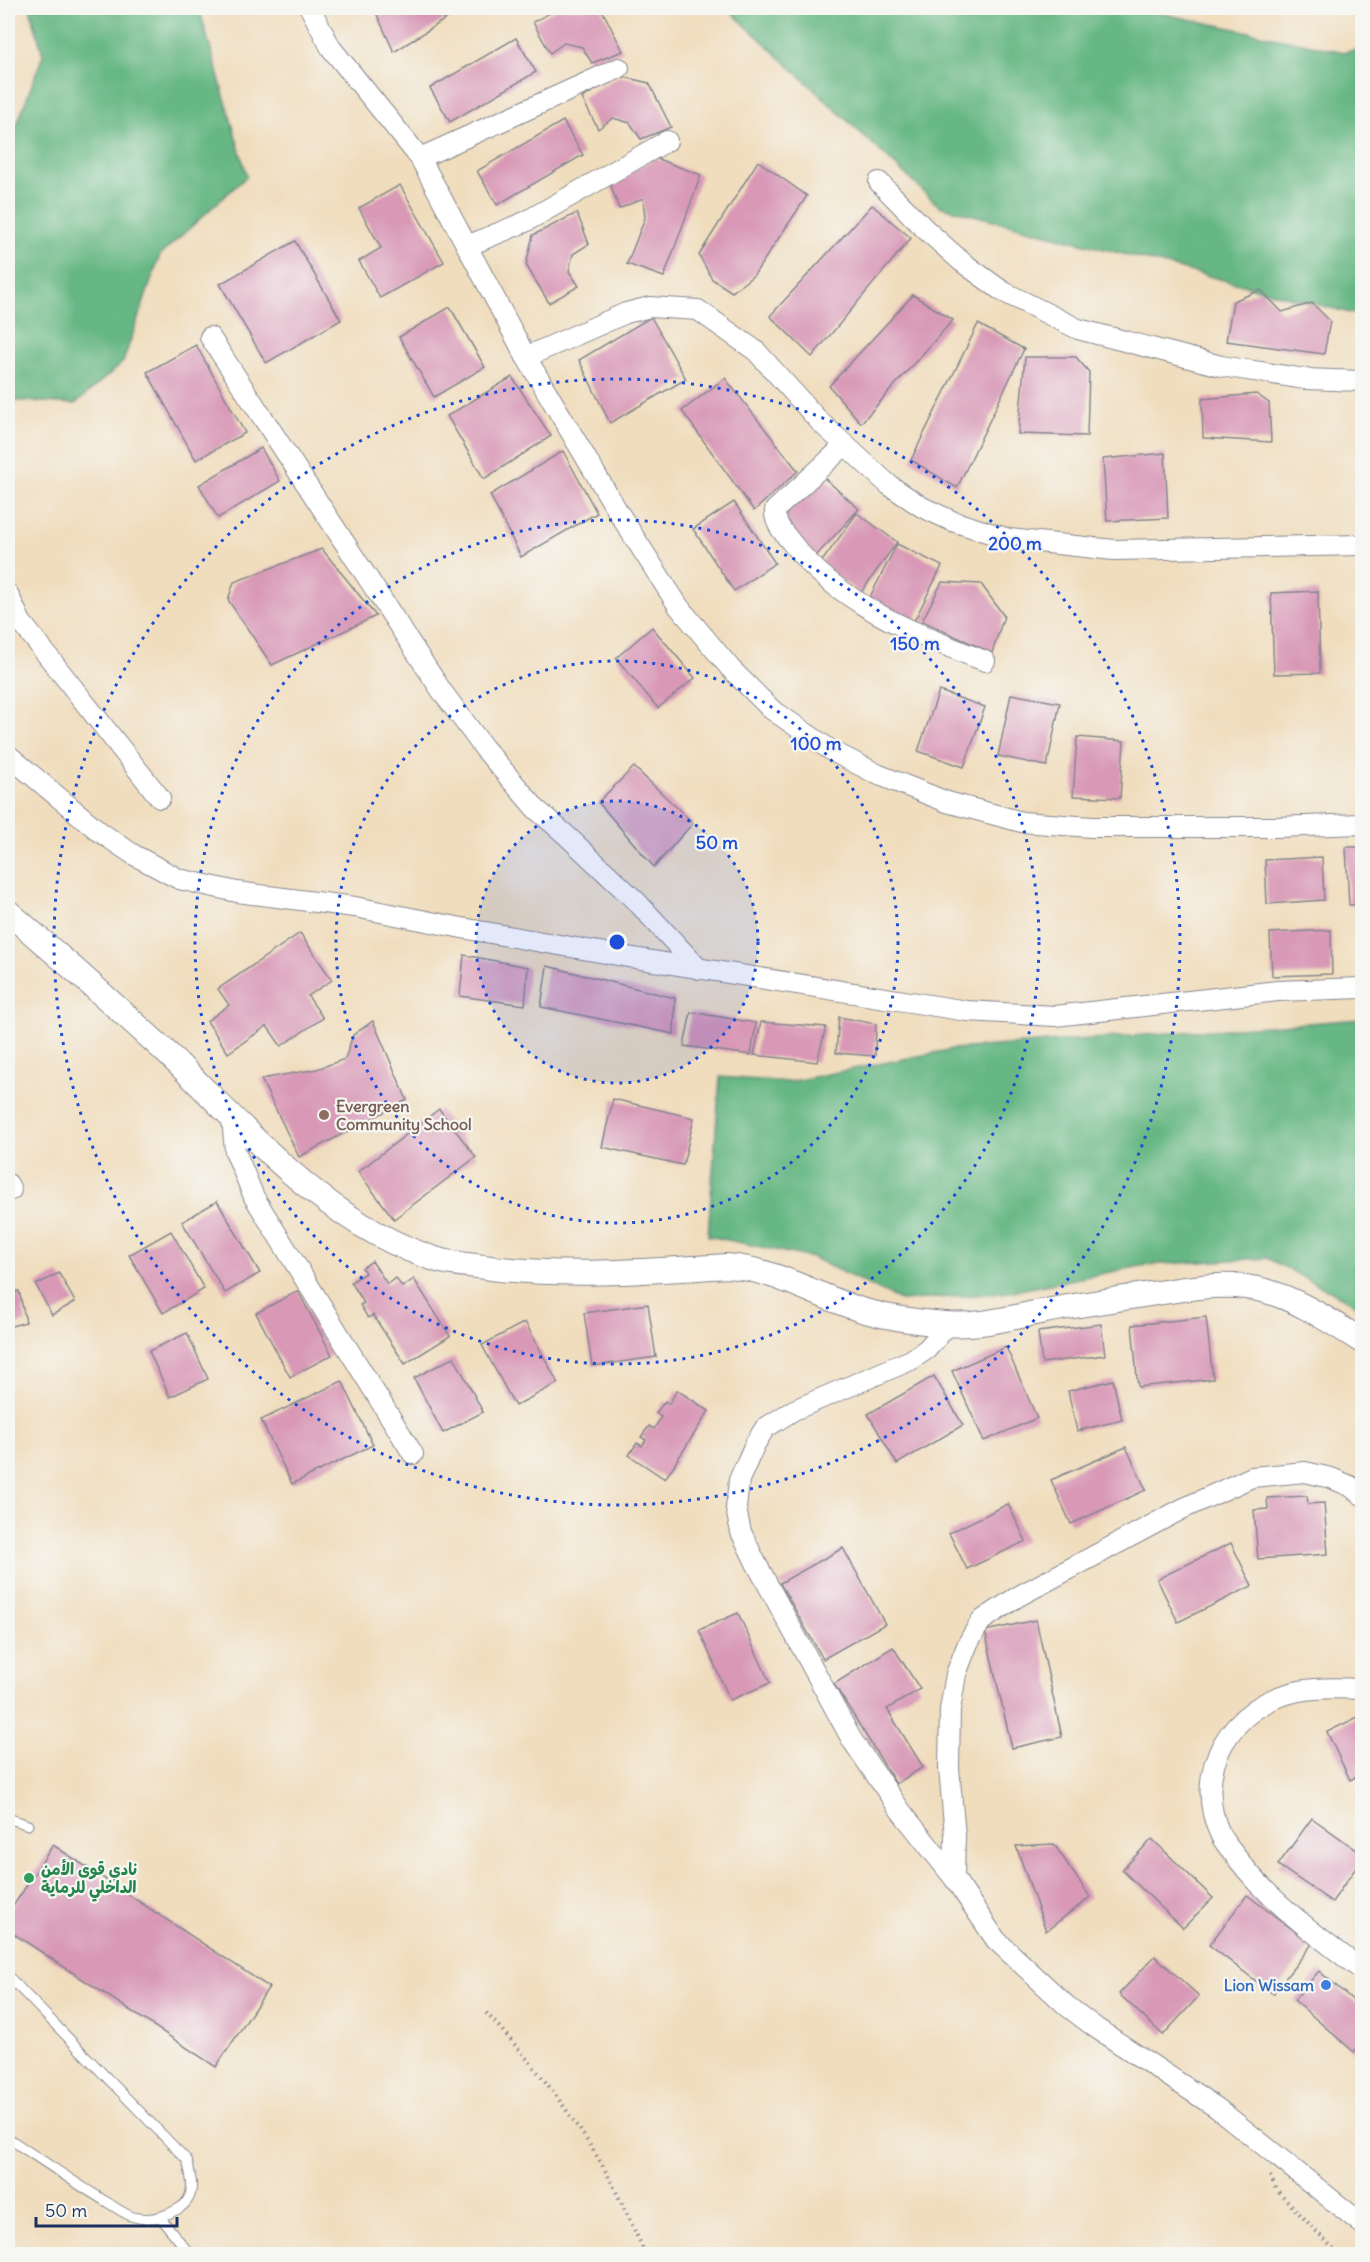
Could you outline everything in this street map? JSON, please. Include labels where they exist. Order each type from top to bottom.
[{"type":"street","points":[[310,8],[331,48],[420,158],[526,357],[620,515],[679,607],[731,669],[771,709],[832,751],[878,774],[947,802],[980,813],[1022,822],[1048,826],[1276,827],[1362,824]]},
{"type":"street","points":[[420,158],[619,68]]},
{"type":"street","points":[[467,246],[525,222],[667,141]]},
{"type":"street","points":[[879,182],[925,229],[962,262],[1002,291],[1078,329],[1221,366],[1305,379],[1362,381]]},
{"type":"street","points":[[526,357],[626,313],[650,307],[698,310],[756,351],[820,422],[889,484],[922,507],[952,521],[1009,539],[1114,550],[1362,545]]},
{"type":"street","points":[[210,337],[441,690],[471,732],[536,809],[637,902],[699,969]]},
{"type":"street","points":[[845,445],[775,510],[776,522],[819,575],[864,606],[940,643],[985,661]]},
{"type":"street","points":[[8,594],[21,622],[160,798]]},
{"type":"street","points":[[8,755],[100,832],[134,855],[179,879],[237,892],[355,907],[462,928],[889,1000],[1024,1016],[1055,1016],[1278,992],[1362,988]]},
{"type":"street","points":[[8,912],[108,999],[232,1118],[338,1209],[381,1237],[440,1260],[548,1273],[746,1267],[785,1278],[864,1310],[912,1320],[948,1324],[989,1321],[1192,1288],[1232,1285],[1283,1296],[1307,1307],[1362,1341]]},
{"type":"street","points":[[232,1118],[235,1151],[254,1197],[413,1454]]},
{"type":"street","points":[[948,1324],[927,1349],[911,1360],[794,1410],[765,1428],[754,1444],[739,1480],[736,1509],[741,1532],[852,1740],[900,1810],[954,1878],[996,1940],[1067,2006],[1096,2028],[1217,2108],[1362,2224]]},
{"type":"street","points":[[954,1878],[955,1836],[949,1768],[950,1710],[956,1674],[968,1643],[981,1621],[1017,1597],[1182,1509],[1252,1477],[1305,1472],[1331,1478],[1350,1486],[1362,1495]]},
{"type":"street","points":[[1362,1689],[1335,1688],[1298,1691],[1273,1699],[1252,1710],[1233,1728],[1219,1752],[1210,1781],[1211,1807],[1222,1837],[1249,1874],[1282,1907],[1362,1970]]},
{"type":"lane","points":[[8,1818],[28,1825]]},
{"type":"lane","points":[[8,1976],[187,2160],[192,2181],[191,2195],[184,2206],[170,2214],[160,2217],[136,2218],[89,2191],[8,2138]]},
{"type":"lane","points":[[160,2217],[190,2254]]},
{"type":"path","points":[[486,2013],[524,2054],[578,2125],[602,2165],[642,2246],[643,2254]]},
{"type":"path","points":[[1266,2168],[1276,2189],[1338,2254]]},
{"type":"green space","points":[[30,8],[199,8],[247,176],[160,255],[123,362],[75,404],[8,400],[8,141],[13,135],[43,55]]},
{"type":"green space","points":[[727,8],[1136,8],[1344,52],[1362,49],[1362,316],[939,206]]},
{"type":"green space","points":[[1362,1019],[1362,1308],[1267,1258],[1146,1265],[1009,1292],[902,1301],[813,1258],[708,1236],[720,1077],[788,1082],[954,1049]]},
{"type":"building","points":[[374,8],[450,8],[455,13],[394,52]]},
{"type":"building","points":[[559,8],[601,8],[623,51],[592,63],[582,47],[564,43],[550,53],[533,22]]},
{"type":"building","points":[[516,38],[536,72],[450,122],[430,88]]},
{"type":"building","points":[[619,76],[649,83],[671,127],[641,139],[630,123],[613,118],[598,129],[582,98]]},
{"type":"building","points":[[563,121],[583,155],[497,205],[477,171]]},
{"type":"building","points":[[655,158],[701,175],[664,277],[627,264],[645,218],[643,198],[619,209],[610,183]]},
{"type":"building","points":[[758,161],[807,196],[754,275],[732,292],[712,279],[699,255]]},
{"type":"building","points":[[400,185],[444,262],[380,298],[359,261],[381,248],[359,208]]},
{"type":"building","points":[[872,205],[911,238],[812,357],[770,316]]},
{"type":"building","points":[[577,213],[589,244],[573,254],[569,271],[579,286],[549,303],[526,265],[533,235]]},
{"type":"building","points":[[295,241],[341,320],[266,363],[220,284]]},
{"type":"building","points":[[1261,290],[1282,312],[1312,303],[1330,321],[1324,354],[1226,341],[1233,301]]},
{"type":"building","points":[[913,295],[953,320],[861,423],[829,386]]},
{"type":"building","points":[[450,307],[485,367],[434,397],[399,337]]},
{"type":"building","points":[[651,317],[686,379],[610,423],[579,360]]},
{"type":"building","points":[[978,324],[1024,349],[957,488],[911,460]]},
{"type":"building","points":[[196,345],[245,433],[196,460],[147,372]]},
{"type":"building","points":[[1025,357],[1076,357],[1089,372],[1087,436],[1018,434]]},
{"type":"building","points":[[512,377],[551,436],[484,479],[447,416]]},
{"type":"building","points":[[725,378],[798,471],[754,511],[682,411]]},
{"type":"building","points":[[1256,394],[1269,403],[1271,442],[1203,438],[1202,399]]},
{"type":"building","points":[[261,448],[280,481],[218,518],[199,485]]},
{"type":"building","points":[[563,451],[597,513],[521,557],[490,495]]},
{"type":"building","points":[[1165,453],[1168,518],[1107,521],[1103,459]]},
{"type":"building","points":[[822,476],[859,509],[816,556],[779,522]]},
{"type":"building","points":[[734,502],[775,563],[734,591],[693,529]]},
{"type":"building","points":[[857,513],[897,542],[860,594],[820,564]]},
{"type":"building","points":[[897,544],[942,566],[913,623],[868,601]]},
{"type":"building","points":[[322,549],[376,616],[272,665],[228,600],[234,582]]},
{"type":"building","points":[[942,582],[981,584],[1004,616],[992,653],[922,621]]},
{"type":"building","points":[[1318,591],[1320,673],[1274,674],[1271,593]]},
{"type":"building","points":[[652,627],[695,678],[658,708],[616,658]]},
{"type":"building","points":[[939,691],[985,707],[964,767],[918,751]]},
{"type":"building","points":[[1011,694],[1060,703],[1047,766],[998,756]]},
{"type":"building","points":[[1077,737],[1124,741],[1120,798],[1073,796]]},
{"type":"building","points":[[634,767],[693,823],[654,867],[598,802]]},
{"type":"building","points":[[1346,847],[1362,847],[1362,904],[1349,905]]},
{"type":"building","points":[[1322,857],[1324,900],[1267,904],[1265,860]]},
{"type":"building","points":[[1362,923],[1362,952],[1361,952],[1359,924]]},
{"type":"building","points":[[1331,930],[1332,974],[1272,976],[1270,933]]},
{"type":"building","points":[[300,933],[332,980],[308,996],[323,1018],[281,1046],[267,1026],[228,1053],[207,1021],[229,1005],[218,989]]},
{"type":"building","points":[[464,955],[528,967],[525,1005],[460,996]]},
{"type":"building","points":[[547,966],[675,998],[674,1034],[541,1007]]},
{"type":"building","points":[[691,1012],[756,1023],[751,1055],[684,1046]]},
{"type":"building","points":[[839,1017],[876,1024],[875,1056],[836,1053]]},
{"type":"building","points":[[373,1021],[407,1100],[299,1157],[261,1079],[317,1069],[345,1059],[353,1035]]},
{"type":"building","points":[[761,1022],[826,1027],[817,1062],[754,1055]]},
{"type":"building","points":[[613,1099],[694,1118],[683,1165],[602,1147]]},
{"type":"building","points":[[439,1109],[476,1157],[394,1219],[358,1172]]},
{"type":"building","points":[[217,1201],[260,1273],[225,1293],[182,1222]]},
{"type":"building","points":[[171,1231],[204,1289],[163,1313],[129,1255]]},
{"type":"building","points":[[372,1261],[387,1284],[396,1278],[402,1287],[414,1279],[450,1336],[405,1364],[373,1315],[368,1318],[360,1305],[364,1303],[351,1282],[365,1273],[362,1268]]},
{"type":"building","points":[[59,1273],[75,1302],[52,1315],[36,1285]]},
{"type":"building","points":[[19,1291],[26,1322],[8,1327],[8,1294]]},
{"type":"building","points":[[298,1291],[332,1355],[290,1377],[256,1313]]},
{"type":"building","points":[[648,1304],[656,1357],[592,1366],[584,1313]]},
{"type":"building","points":[[1206,1317],[1213,1379],[1138,1387],[1132,1325]]},
{"type":"building","points":[[525,1322],[558,1383],[515,1406],[482,1345]]},
{"type":"building","points":[[1101,1324],[1105,1355],[1042,1363],[1038,1332]]},
{"type":"building","points":[[187,1333],[208,1379],[170,1397],[149,1351]]},
{"type":"building","points":[[1006,1347],[1037,1418],[984,1441],[952,1371]]},
{"type":"building","points":[[454,1357],[483,1412],[443,1433],[414,1378]]},
{"type":"building","points":[[934,1376],[963,1425],[897,1464],[868,1414]]},
{"type":"building","points":[[1113,1380],[1122,1420],[1077,1431],[1068,1391]]},
{"type":"building","points":[[342,1381],[373,1445],[292,1484],[261,1420]]},
{"type":"building","points":[[677,1390],[709,1411],[665,1479],[629,1455],[637,1443],[642,1446],[646,1440],[641,1437],[649,1426],[654,1429],[661,1417],[656,1413],[665,1401],[669,1404]]},
{"type":"building","points":[[1126,1447],[1146,1490],[1071,1524],[1051,1480]]},
{"type":"building","points":[[1307,1496],[1308,1504],[1324,1503],[1328,1554],[1258,1559],[1254,1510],[1268,1509],[1267,1498]]},
{"type":"building","points":[[1008,1504],[1026,1541],[967,1569],[949,1533]]},
{"type":"building","points":[[1231,1543],[1252,1586],[1178,1622],[1157,1579]]},
{"type":"building","points":[[843,1548],[885,1624],[823,1659],[780,1583]]},
{"type":"building","points":[[738,1613],[770,1683],[730,1700],[699,1630]]},
{"type":"building","points":[[1036,1620],[1062,1737],[1012,1748],[985,1631]]},
{"type":"building","points":[[893,1647],[920,1689],[887,1709],[923,1767],[896,1784],[834,1684]]},
{"type":"building","points":[[1362,1715],[1362,1774],[1350,1780],[1327,1732]]},
{"type":"building","points":[[1312,1818],[1362,1854],[1362,1859],[1332,1902],[1278,1865]]},
{"type":"building","points":[[1152,1839],[1213,1898],[1183,1928],[1122,1870]]},
{"type":"building","points":[[1054,1844],[1090,1897],[1046,1931],[1016,1846]]},
{"type":"building","points":[[53,1845],[269,1987],[216,2067],[8,1930],[8,1914]]},
{"type":"building","points":[[1247,1895],[1312,1944],[1273,1994],[1209,1945]]},
{"type":"building","points":[[1155,1956],[1199,1996],[1163,2035],[1119,1994]]},
{"type":"building","points":[[1319,1971],[1362,2008],[1362,2042],[1354,2052],[1294,2000]]},
{"type":"place","name":"Evergreen Community School","points":[[324,1115]]},
{"type":"place","name":"نادي قوى الأمن الداخلي للرماية","points":[[29,1878]]},
{"type":"place","name":"Lion Wissam","points":[[1326,1985]]}]
